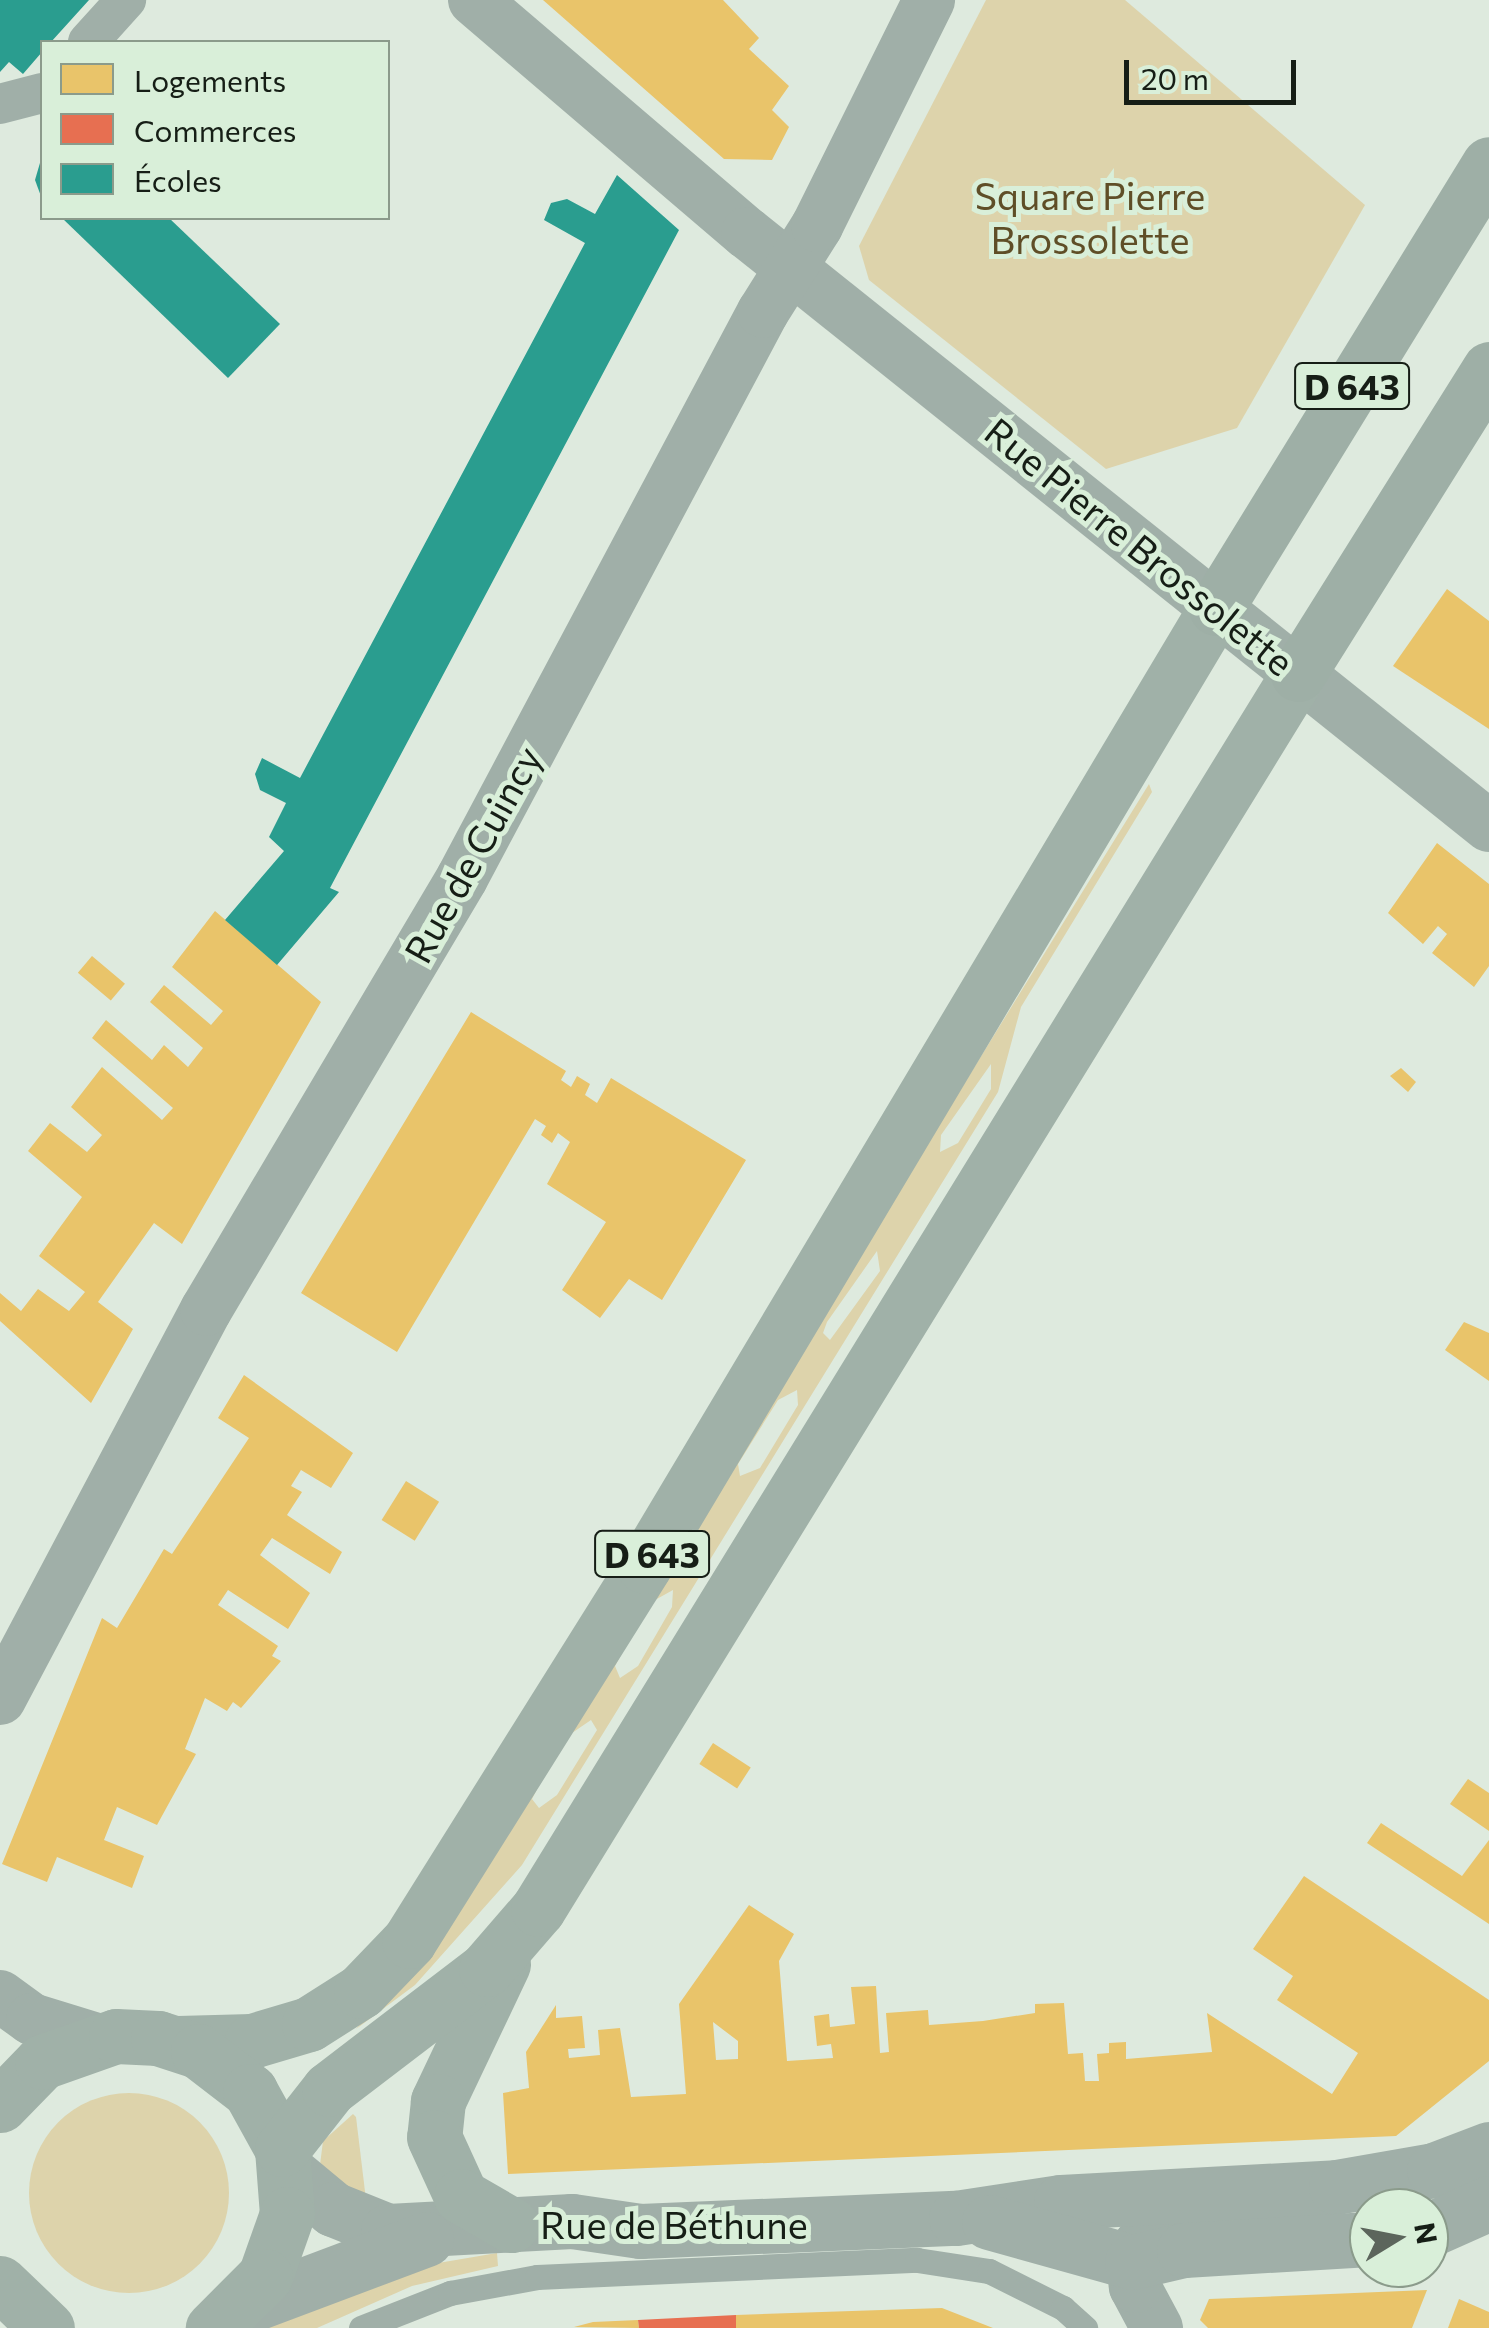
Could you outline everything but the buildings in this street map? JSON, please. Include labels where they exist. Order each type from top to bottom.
[{"type":"highway","name":"D 643","points":[[1216,608],[1489,164]]},
{"type":"highway","name":"D 643","points":[[1298,674],[1489,368]]},
{"type":"main road","name":"D 643","points":[[178,2043],[252,2041],[309,2024],[362,1992],[409,1941],[644,1566],[1216,608]]},
{"type":"main road","name":"D 643","points":[[511,2225],[462,2196],[434,2137],[438,2101],[515,1940],[1298,674]]},
{"type":"main road","name":"D 643","points":[[284,2160],[329,2090],[442,2007],[515,1940]]},
{"type":"main road","points":[[0,2105],[42,2062],[96,2039],[138,2036],[178,2043],[242,2083],[264,2108],[284,2160],[287,2214],[276,2256],[225,2319]]},
{"type":"main road","points":[[0,2282],[47,2328]]},
{"type":"street","points":[[90,40],[126,0]]},
{"type":"street","name":"Rue Pierre Brossolette","points":[[474,0],[790,267],[1489,826]]},
{"type":"street","name":"Rue de Cuincy","points":[[0,1699],[206,1310],[462,878],[929,0]]},
{"type":"street","points":[[0,104],[40,94]]},
{"type":"street","points":[[0,1996],[32,2019],[96,2039]]},
{"type":"street","name":"Rue de Béthune","points":[[284,2160],[356,2222],[388,2231],[453,2231],[572,2221],[640,2230],[956,2218],[1061,2202],[1224,2194],[1484,2173]]},
{"type":"street","name":"Rue de Béthune","points":[[1449,2209],[1484,2173]]},
{"type":"street","name":"Rue de Béthune","points":[[1132,2262],[1153,2231],[1224,2194]]},
{"type":"street","name":"Rue de Béthune","points":[[956,2218],[1014,2226],[1092,2255],[1132,2262],[1184,2250],[1349,2240]]},
{"type":"street","name":"Rue de Béthune","points":[[225,2319],[338,2268],[453,2231]]},
{"type":"street","points":[[1132,2262],[1135,2286],[1158,2328]]},
{"type":"lane","points":[[361,2328],[424,2300],[537,2277],[917,2260],[988,2271],[1050,2300],[1085,2328]]},
{"type":"green space","name":"Square Pierre Brossolette","points":[[986,0],[1125,0],[1365,205],[1237,428],[1106,469],[869,280],[859,246]]},
{"type":"green space","points":[[1149,784],[1152,792],[1021,1007],[998,1092],[522,1865],[415,1985],[356,2029],[437,1938]],"holes":[[[991,1064],[991,1089],[958,1143],[940,1152],[941,1135]],[[877,1251],[880,1271],[830,1340],[823,1333]],[[797,1390],[798,1405],[760,1468],[740,1476],[738,1464],[778,1400]],[[673,1590],[672,1607],[638,1666],[620,1678],[615,1666],[655,1600]],[[591,1720],[597,1730],[557,1795],[539,1808],[532,1799],[572,1733]]]},
{"type":"green space","points":[[129,2093],[167,2100],[200,2122],[222,2155],[229,2193],[222,2231],[200,2264],[167,2286],[129,2293],[91,2286],[58,2264],[36,2231],[29,2193],[36,2155],[58,2122],[91,2100]]},
{"type":"green space","points":[[353,2114],[367,2208],[320,2165],[323,2141]]},
{"type":"green space","points":[[497,2253],[498,2266],[412,2286],[317,2328],[263,2328],[403,2269]]}]
